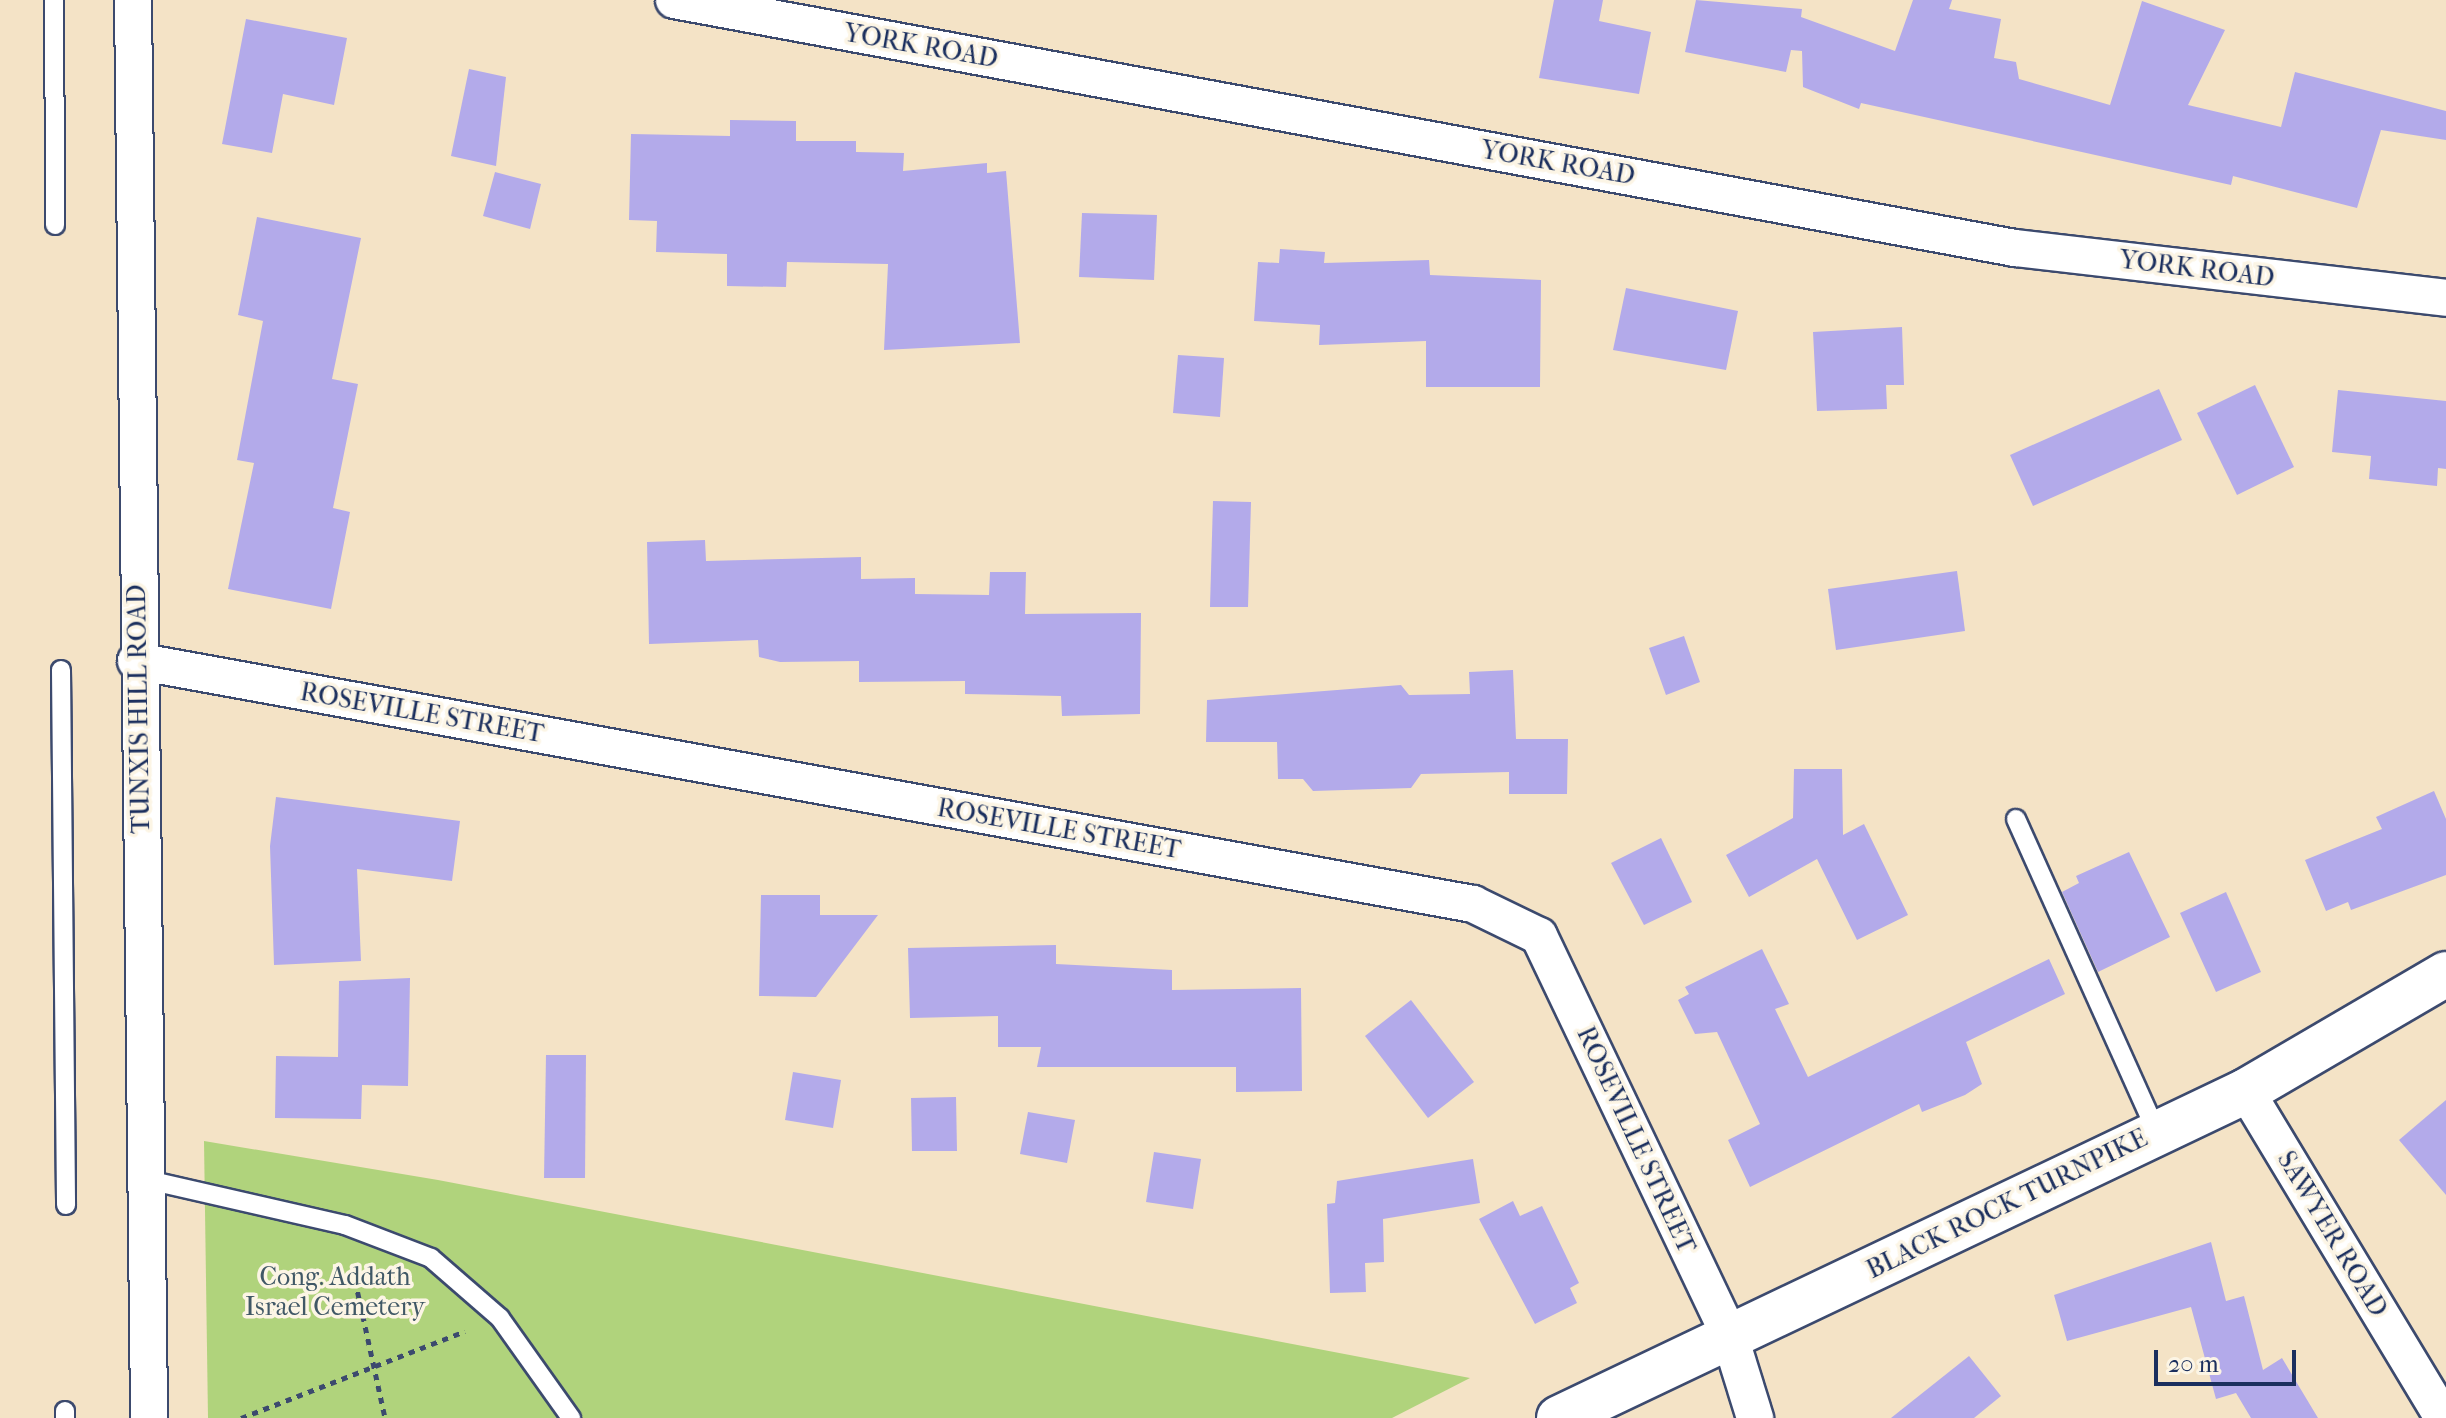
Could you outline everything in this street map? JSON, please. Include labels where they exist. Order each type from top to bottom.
[{"type":"main road","name":"BLACK ROCK TURNPIKE","points":[[1559,1418],[2246,1091],[2446,974]]},
{"type":"street","name":"TUNXIS HILL ROAD","points":[[133,0],[136,661],[148,1180],[149,1418]]},
{"type":"street","name":"YORK ROAD","points":[[674,0],[2015,248],[2446,298]]},
{"type":"street","name":"ROSEVILLE STREET","points":[[136,661],[1473,904],[1539,936],[1730,1337],[1755,1418]]},
{"type":"street","name":"SAWYER ROAD","points":[[2246,1091],[2443,1418]]},
{"type":"lane","points":[[54,0],[55,225]]},
{"type":"lane","points":[[61,670],[66,1205]]},
{"type":"lane","points":[[2016,819],[2157,1133]]},
{"type":"lane","points":[[148,1180],[345,1225],[431,1258],[500,1318],[571,1418]]},
{"type":"path","points":[[355,1280],[385,1418]]},
{"type":"path","points":[[241,1418],[500,1318]]},
{"type":"green space","name":"Cong. Addath Israel Cemetery","points":[[204,1141],[438,1180],[1470,1378],[1392,1418],[208,1418]]},
{"type":"building","points":[[1554,0],[1603,0],[1599,21],[1651,32],[1639,94],[1539,78]]},
{"type":"building","points":[[1696,0],[1802,9],[1801,17],[1895,51],[1913,0],[1952,0],[1949,9],[2001,19],[1994,58],[2016,62],[2019,79],[2110,105],[2142,1],[2225,30],[2188,105],[2281,127],[2295,72],[2446,111],[2446,140],[2381,130],[2357,208],[2233,176],[2231,185],[1861,103],[1859,109],[1803,87],[1802,51],[1791,50],[1786,72],[1685,52]]},
{"type":"building","points":[[246,19],[347,38],[334,105],[283,94],[272,153],[222,144]]},
{"type":"building","points":[[469,69],[506,77],[496,166],[451,156]]},
{"type":"building","points":[[730,120],[796,121],[796,141],[856,141],[856,152],[904,153],[903,171],[987,163],[987,173],[1006,171],[1020,343],[884,350],[888,264],[787,262],[786,287],[727,286],[727,254],[656,252],[657,221],[629,220],[631,134],[730,136]]},
{"type":"building","points":[[495,172],[541,184],[530,229],[483,216]]},
{"type":"building","points":[[1082,213],[1157,215],[1154,280],[1079,277]]},
{"type":"building","points":[[257,217],[361,238],[332,379],[358,384],[333,508],[350,512],[331,609],[228,589],[254,463],[237,460],[263,321],[238,315]]},
{"type":"building","points":[[1280,249],[1325,252],[1324,263],[1429,260],[1430,275],[1541,280],[1540,387],[1426,387],[1426,341],[1319,345],[1320,325],[1254,321],[1258,262],[1279,263]]},
{"type":"building","points":[[1626,288],[1738,311],[1726,370],[1613,350]]},
{"type":"building","points":[[1902,327],[1904,385],[1886,385],[1887,409],[1817,411],[1813,332]]},
{"type":"building","points":[[1178,355],[1224,358],[1220,417],[1173,413]]},
{"type":"building","points":[[2255,385],[2294,467],[2237,495],[2197,413]]},
{"type":"building","points":[[2159,389],[2182,440],[2033,506],[2010,455]]},
{"type":"building","points":[[2338,390],[2446,401],[2446,469],[2438,468],[2437,486],[2369,479],[2371,456],[2332,452]]},
{"type":"building","points":[[1213,501],[1251,502],[1248,607],[1210,607]]},
{"type":"building","points":[[705,540],[706,561],[861,557],[861,579],[915,578],[915,594],[989,595],[990,572],[1026,572],[1025,614],[1141,613],[1140,714],[1062,716],[1061,696],[965,694],[965,681],[859,682],[859,661],[780,662],[759,657],[758,640],[649,644],[647,542]]},
{"type":"building","points":[[1957,571],[1965,631],[1836,650],[1828,589]]},
{"type":"building","points":[[1684,636],[1700,682],[1666,695],[1649,648]]},
{"type":"building","points":[[1513,670],[1516,739],[1568,739],[1567,794],[1509,794],[1509,772],[1421,774],[1411,788],[1313,791],[1303,779],[1278,779],[1277,742],[1206,742],[1207,700],[1401,685],[1409,695],[1470,694],[1469,672]]},
{"type":"building","points":[[1794,769],[1842,769],[1843,835],[1864,824],[1908,915],[1857,940],[1817,859],[1749,897],[1726,855],[1793,818]]},
{"type":"building","points":[[2434,791],[2446,819],[2446,875],[2351,910],[2348,902],[2326,911],[2305,860],[2382,829],[2376,817]]},
{"type":"building","points":[[276,797],[460,821],[452,881],[357,869],[361,961],[274,965],[270,846]]},
{"type":"building","points":[[1661,838],[1692,902],[1644,925],[1611,863]]},
{"type":"building","points":[[2129,852],[2170,937],[2098,972],[2062,892],[2079,883],[2076,876]]},
{"type":"building","points":[[2226,892],[2261,972],[2216,992],[2180,913]]},
{"type":"building","points":[[761,895],[820,895],[820,915],[878,915],[816,997],[759,996]]},
{"type":"building","points":[[1056,945],[1056,964],[1172,970],[1172,990],[1301,988],[1302,1091],[1236,1092],[1236,1067],[1037,1067],[1041,1047],[998,1047],[998,1016],[910,1018],[908,948]]},
{"type":"building","points":[[1762,949],[1789,1004],[1775,1009],[1808,1077],[2049,959],[2065,994],[1966,1042],[1982,1084],[1965,1095],[1922,1112],[1919,1104],[1750,1187],[1728,1140],[1760,1124],[1717,1032],[1695,1034],[1678,1000],[1689,994],[1685,987]]},
{"type":"building","points":[[410,978],[408,1086],[362,1085],[361,1119],[275,1118],[276,1056],[338,1057],[339,981]]},
{"type":"building","points":[[1411,1000],[1474,1082],[1428,1118],[1365,1036]]},
{"type":"building","points":[[546,1055],[586,1055],[585,1178],[544,1178]]},
{"type":"building","points":[[793,1072],[841,1080],[833,1128],[785,1120]]},
{"type":"building","points":[[956,1097],[957,1151],[912,1151],[911,1098]]},
{"type":"building","points":[[2446,1100],[2446,1195],[2399,1140]]},
{"type":"building","points":[[1028,1112],[1075,1120],[1067,1163],[1020,1154]]},
{"type":"building","points":[[1154,1152],[1201,1159],[1193,1209],[1146,1202]]},
{"type":"building","points":[[1473,1159],[1480,1203],[1383,1219],[1384,1262],[1365,1263],[1366,1292],[1330,1293],[1327,1204],[1335,1203],[1337,1181]]},
{"type":"building","points":[[1513,1201],[1520,1216],[1542,1206],[1579,1283],[1570,1288],[1577,1303],[1535,1324],[1479,1219]]},
{"type":"building","points":[[2211,1242],[2226,1301],[2244,1296],[2263,1370],[2282,1358],[2318,1418],[2251,1418],[2236,1393],[2216,1399],[2191,1307],[2067,1341],[2054,1295]]},
{"type":"building","points":[[1969,1356],[2001,1396],[1974,1418],[1891,1418]]}]
